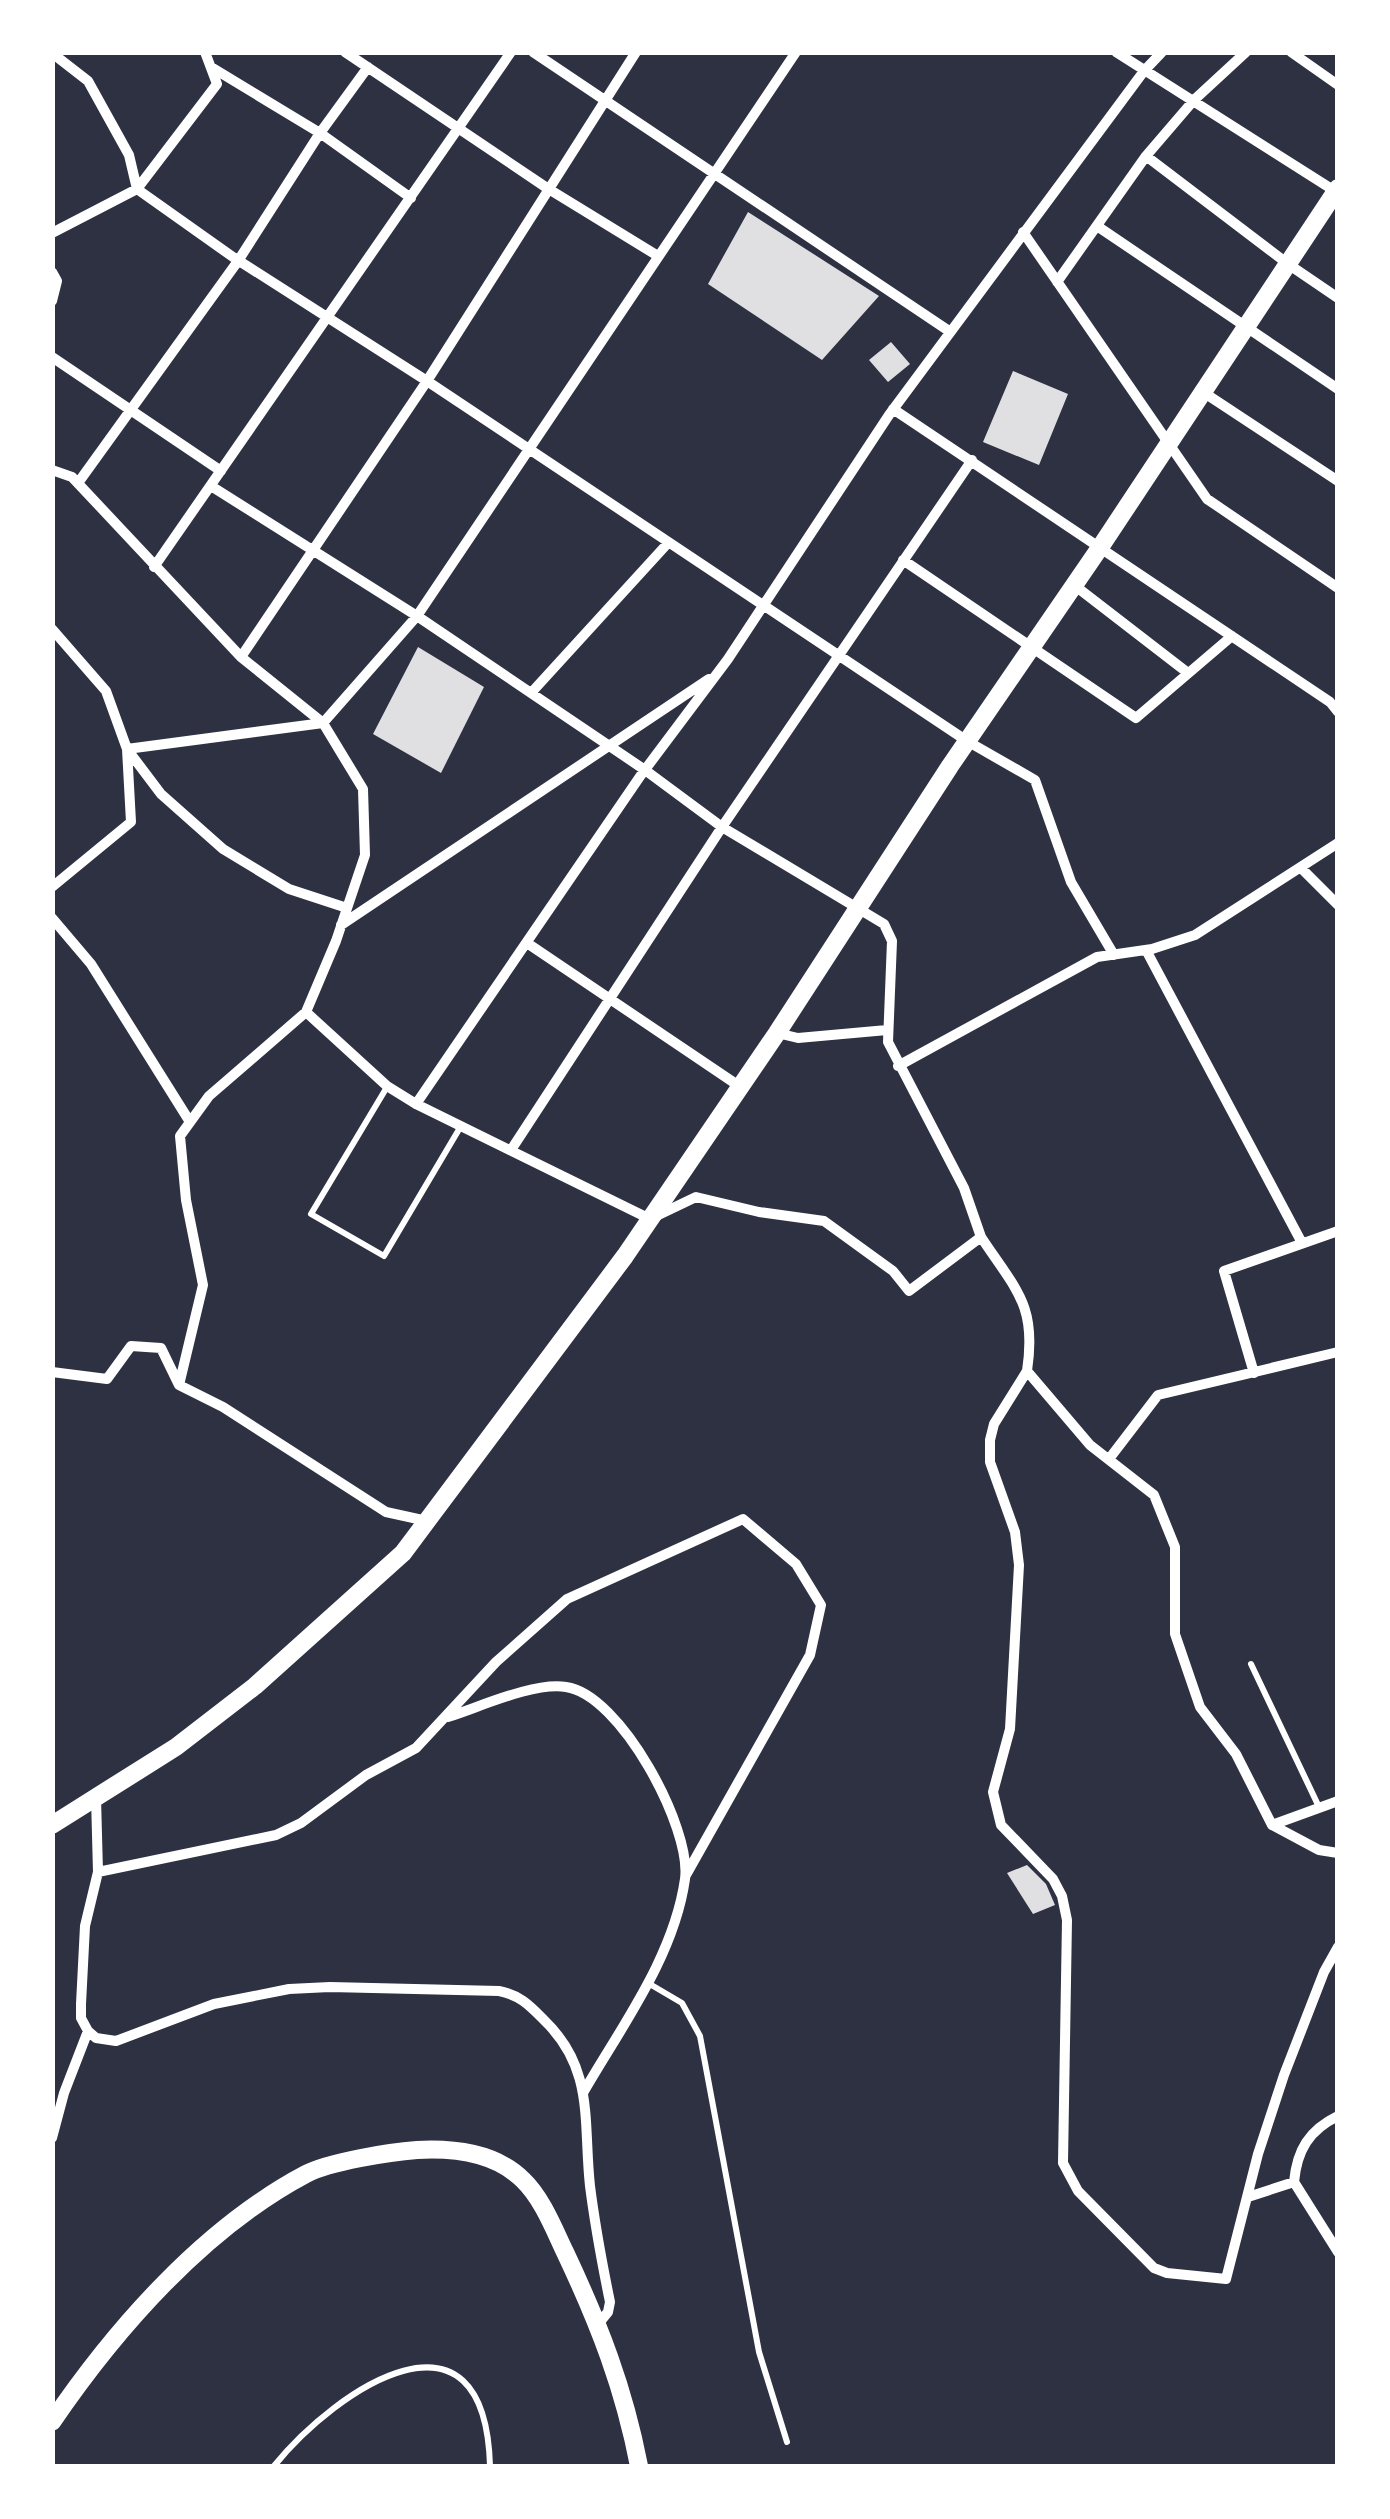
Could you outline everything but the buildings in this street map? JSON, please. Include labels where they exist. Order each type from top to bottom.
[{"type":"street","points":[[52,234],[137,189],[216,84],[205,52]]},
{"type":"street","points":[[346,52],[548,188],[658,256]]},
{"type":"street","points":[[154,566],[511,52]]},
{"type":"street","points":[[533,52],[949,331]]},
{"type":"street","points":[[240,657],[427,381],[636,52]]},
{"type":"street","points":[[127,749],[323,723],[418,616],[796,52]]},
{"type":"street","points":[[52,1825],[176,1747],[255,1686],[403,1552],[650,1219],[1337,191],[1116,52]]},
{"type":"street","points":[[416,1104],[645,770],[718,673],[949,331],[1162,52]]},
{"type":"street","points":[[1057,282],[1146,156],[1194,100],[1246,52]]},
{"type":"street","points":[[1291,52],[1338,85]]},
{"type":"street","points":[[52,53],[88,82],[130,155],[137,189],[328,320],[427,381],[967,741],[1035,780],[1071,882],[1114,955]]},
{"type":"street","points":[[210,66],[320,134],[411,198]]},
{"type":"street","points":[[78,484],[238,260],[368,68]]},
{"type":"street","points":[[1146,156],[1338,298]]},
{"type":"street","points":[[1097,226],[1338,389]]},
{"type":"street","points":[[1023,232],[1207,499],[1338,588]]},
{"type":"street","points":[[52,272],[57,281],[52,301]]},
{"type":"street","points":[[52,358],[222,470]]},
{"type":"street","points":[[1203,392],[1338,482]]},
{"type":"street","points":[[894,409],[1334,707],[1338,690]]},
{"type":"street","points":[[511,1150],[722,827],[972,460]]},
{"type":"street","points":[[52,470],[72,477],[240,657],[323,723],[363,790],[365,855],[342,925],[306,1012],[209,1096],[180,1136],[186,1200],[203,1285],[179,1385]]},
{"type":"street","points":[[210,486],[418,616],[722,827],[884,924],[892,941],[887,1030],[898,1066],[964,1188],[981,1237],[1027,1311],[1032,1338],[1027,1372],[994,1424],[990,1440],[990,1462],[1015,1532],[1019,1565],[1010,1730],[993,1792],[1001,1825],[1047,1871],[1062,1896],[1066,1920],[1063,2163],[1078,2191],[1154,2268],[1226,2279],[1284,2075],[1324,1972],[1338,1947]]},
{"type":"street","points":[[531,693],[668,543]]},
{"type":"street","points":[[903,560],[1136,718],[1232,636]]},
{"type":"street","points":[[1074,586],[1188,673]]},
{"type":"street","points":[[52,628],[106,692],[127,749],[131,822],[52,887]]},
{"type":"street","points":[[342,925],[718,673]]},
{"type":"street","points":[[127,749],[162,794],[224,850],[289,890],[347,908]]},
{"type":"street","points":[[898,1066],[1097,957],[1146,950],[1195,935],[1338,843]]},
{"type":"street","points":[[1301,868],[1338,905]]},
{"type":"street","points":[[52,918],[91,964],[190,1122]]},
{"type":"street","points":[[527,943],[739,1086]]},
{"type":"street","points":[[1146,950],[1302,1243]]},
{"type":"street","points":[[306,1012],[388,1086],[416,1104],[650,1219]]},
{"type":"street","points":[[777,1033],[798,1038],[887,1030]]},
{"type":"street","points":[[650,1219],[696,1197],[758,1212],[824,1220],[893,1271],[909,1291],[981,1237]]},
{"type":"street","points":[[1254,1372],[1224,1271],[1338,1230]]},
{"type":"street","points":[[52,1372],[107,1379],[131,1346],[161,1348],[179,1385],[223,1406],[386,1512],[426,1521]]},
{"type":"street","points":[[1108,1459],[1158,1395],[1338,1352]]},
{"type":"street","points":[[1027,1372],[1090,1445],[1154,1494],[1176,1546],[1176,1634],[1200,1707],[1236,1754],[1272,1825],[1319,1850],[1338,1853]]},
{"type":"street","points":[[98,1872],[276,1834],[302,1823],[366,1775],[416,1748],[496,1662],[567,1598],[742,1520],[796,1564],[822,1606],[810,1654],[686,1875],[666,1944],[583,2094]]},
{"type":"street","points":[[447,1718],[540,1688],[564,1686],[583,1691],[604,1706],[663,1790],[686,1875]]},
{"type":"street","points":[[96,1798],[98,1872],[85,1926],[80,2004],[81,2018],[88,2031],[105,2041],[116,2041],[214,2004],[290,1989],[330,1987],[500,1991],[523,1999],[562,2037],[578,2068],[583,2094],[590,2185],[610,2302],[599,2324]]},
{"type":"street","points":[[1272,1825],[1338,1801]]},
{"type":"street","points":[[52,2138],[88,2031]]},
{"type":"street","points":[[1338,2116],[1319,2125],[1310,2135],[1298,2158],[1294,2182],[1338,2252]]},
{"type":"street","points":[[52,2422],[108,2347],[175,2272],[257,2205],[309,2172],[395,2152],[449,2148],[490,2158],[524,2180],[552,2224],[599,2324],[628,2409],[639,2466]]},
{"type":"street","points":[[1248,2198],[1294,2182]]},
{"type":"lane","points":[[388,1086],[311,1214],[384,1256],[461,1126]]},
{"type":"lane","points":[[1251,1664],[1320,1807]]},
{"type":"lane","points":[[647,1983],[682,2003],[700,2036],[759,2352],[787,2442]]},
{"type":"lane","points":[[274,2466],[309,2428],[372,2382],[396,2372],[422,2368],[450,2372],[473,2396],[489,2430],[490,2466]]}]
